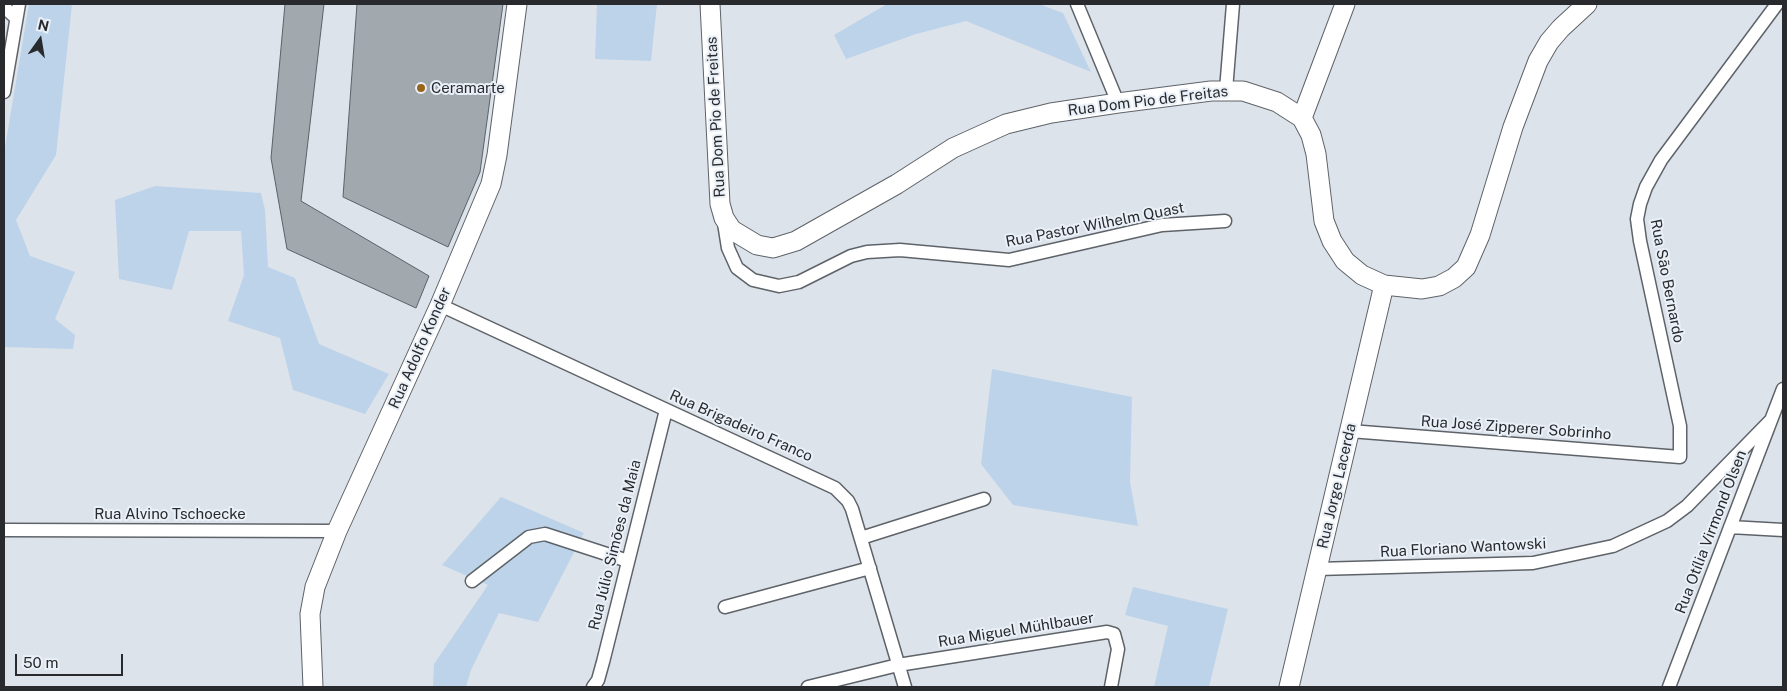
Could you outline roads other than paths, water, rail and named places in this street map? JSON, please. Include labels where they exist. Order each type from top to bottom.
[{"type":"main road","name":"Rua Adolfo Konder","points":[[313,687],[311,600],[337,531],[485,201],[495,168],[517,4]]},
{"type":"main road","name":"Rua Dom Pio de Freitas","points":[[710,4],[719,184],[724,218],[732,230],[757,245],[773,248],[784,246],[897,184],[927,163],[977,136],[1036,116],[1118,103],[1226,90],[1243,91],[1278,102],[1302,118],[1312,135],[1316,154],[1321,205],[1332,242],[1345,261],[1362,275],[1384,285],[1422,289],[1439,286],[1454,278],[1466,267],[1480,234],[1513,127],[1538,61],[1548,42],[1587,4]]},
{"type":"main road","points":[[1302,118],[1345,4]]},
{"type":"main road","name":"Rua Jorge Lacerda","points":[[1289,687],[1384,285]]},
{"type":"street","points":[[4,92],[19,4]]},
{"type":"street","points":[[1077,4],[1118,103]]},
{"type":"street","points":[[1226,90],[1233,4]]},
{"type":"street","name":"Rua São Bernardo","points":[[1680,457],[1680,426],[1640,241],[1637,220],[1640,204],[1661,160],[1777,4]]},
{"type":"street","points":[[4,7],[16,18]]},
{"type":"street","name":"Rua Pastor Wilhelm Quast","points":[[724,218],[728,248],[737,268],[753,280],[779,286],[799,282],[840,261],[867,252],[900,250],[1009,260],[1162,225],[1225,220]]},
{"type":"street","name":"Rua Brigadeiro Franco","points":[[440,305],[835,488],[848,500],[905,687]]},
{"type":"street","name":"Rua Otília Virmond Olsen","points":[[1669,687],[1783,389]]},
{"type":"street","name":"Rua Júlio Simões da Maia","points":[[593,687],[598,680],[603,662],[666,410]]},
{"type":"street","name":"Rua Floriano Wantowski","points":[[1317,569],[1533,563],[1613,546],[1659,526],[1687,506],[1771,420]]},
{"type":"street","name":"Rua José Zipperer Sobrinho","points":[[1350,431],[1680,457]]},
{"type":"street","points":[[861,538],[984,499]]},
{"type":"street","points":[[1730,528],[1783,530]]},
{"type":"street","name":"Rua Alvino Tschoecke","points":[[4,530],[337,531]]},
{"type":"street","points":[[472,581],[529,537],[544,534],[628,561]]},
{"type":"street","points":[[725,607],[870,568]]},
{"type":"street","name":"Rua Miguel Mühlbauer","points":[[898,665],[1107,632],[1114,634],[1118,649],[1111,687]]},
{"type":"street","points":[[808,687],[898,665]]},
{"type":"place","name":"Ceramarte","points":[[421,88]]}]
